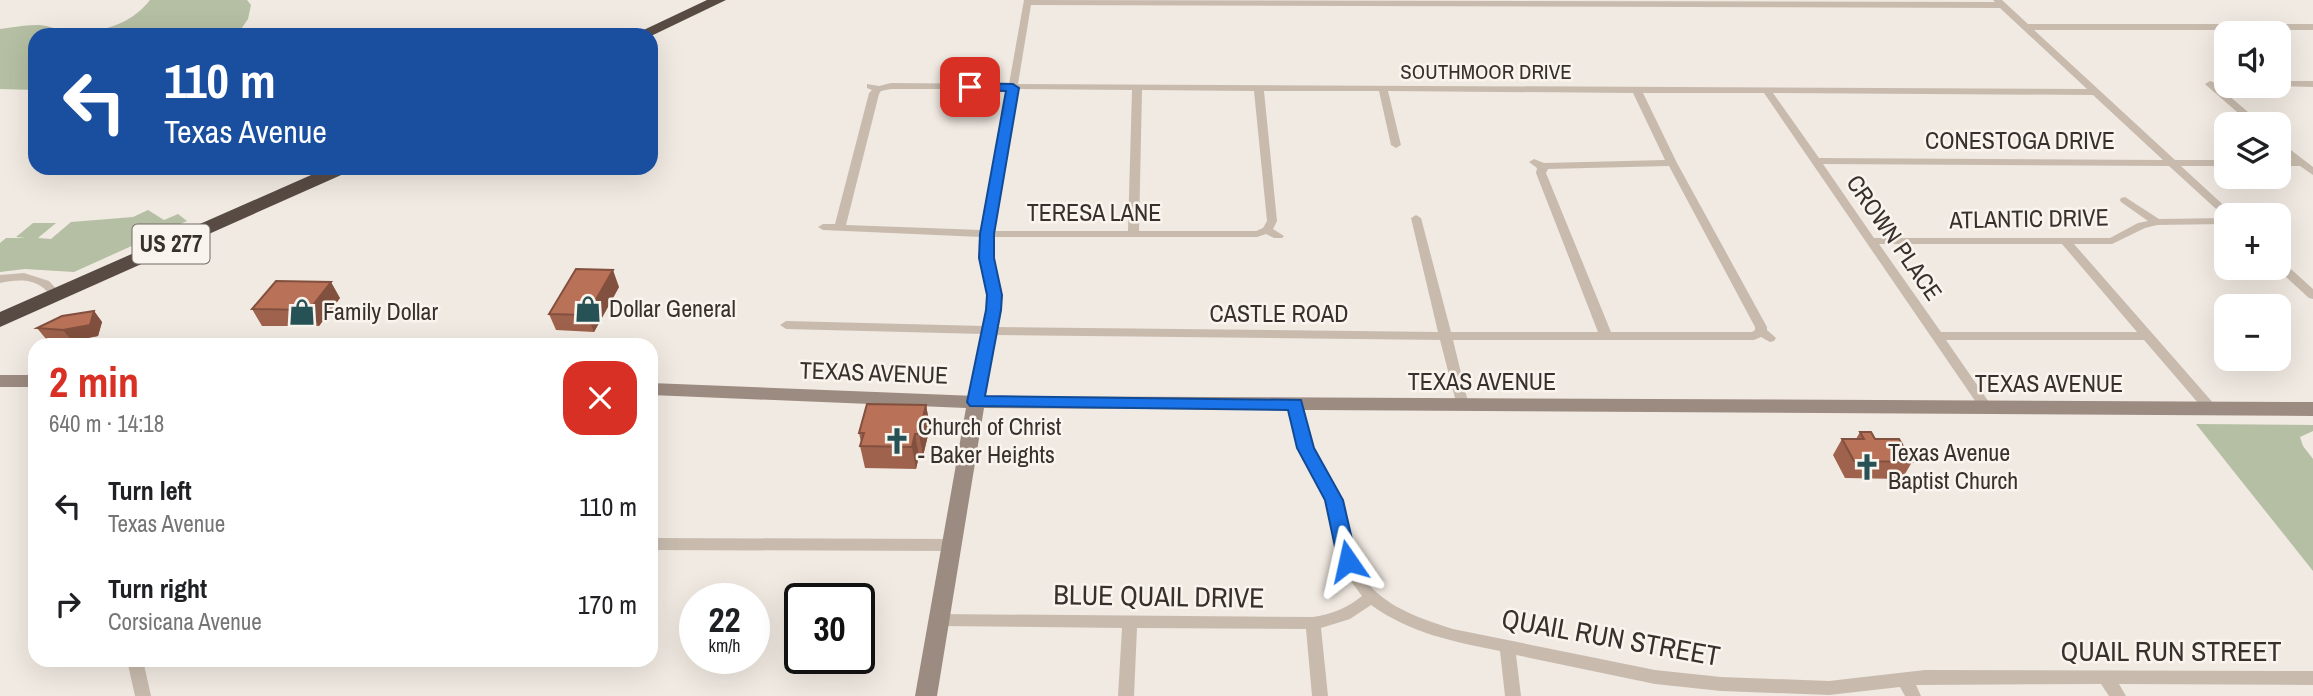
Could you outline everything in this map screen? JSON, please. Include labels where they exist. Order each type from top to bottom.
[{"type":"highway","points":[[657,28],[719,0]]},
{"type":"highway","name":"US 277","points":[[0,320],[326,175]]},
{"type":"street","points":[[926,696],[975,402],[990,332],[994,295],[987,258],[987,234],[1028,1],[1999,2],[2215,203]]},
{"type":"street","points":[[2026,27],[2313,27]]},
{"type":"street","points":[[2291,84],[2313,84]]},
{"type":"street","name":"SOUTHMOOR DRIVE","points":[[840,227],[874,88],[891,86],[2095,92]]},
{"type":"street","points":[[1133,235],[1137,89]]},
{"type":"street","points":[[1259,89],[1272,222],[1267,230],[1278,236]]},
{"type":"street","points":[[1383,90],[1396,145]]},
{"type":"street","points":[[1637,90],[1672,163],[1765,335]]},
{"type":"street","name":"CROWN PLACE","points":[[1768,91],[1987,408]]},
{"type":"street","points":[[2226,98],[2243,112]]},
{"type":"street","points":[[2291,154],[2313,172]]},
{"type":"street","name":"CONESTOGA DRIVE","points":[[1814,161],[2214,163]]},
{"type":"street","points":[[1606,336],[1538,165],[1672,163]]},
{"type":"street","points":[[2291,163],[2302,163]]},
{"type":"street","points":[[2125,200],[2157,222]]},
{"type":"street","points":[[1416,218],[1463,406]]},
{"type":"street","name":"ATLANTIC DRIVE","points":[[1871,241],[2112,241],[2142,225],[2157,222],[2214,221]]},
{"type":"street","name":"TERESA LANE","points":[[823,227],[987,234],[1133,235],[1257,234],[1267,230]]},
{"type":"street","points":[[2066,242],[2210,408]]},
{"type":"street","points":[[2291,275],[2313,295]]},
{"type":"street","points":[[0,279],[30,277],[44,281],[56,295]]},
{"type":"street","name":"CASTLE ROAD","points":[[786,325],[990,332],[1765,335]]},
{"type":"street","points":[[1936,336],[2148,336]]},
{"type":"street","points":[[0,380],[28,381]]},
{"type":"street","name":"TEXAS AVENUE","points":[[658,389],[975,402],[2313,409]]},
{"type":"street","name":"QUAIL RUN STREET","points":[[1295,404],[1306,448],[1334,500],[1348,561],[1371,597],[1416,624],[1453,635],[1703,689],[1829,688],[1925,677],[2313,678]]},
{"type":"street","points":[[658,544],[951,545]]},
{"type":"street","name":"BLUE QUAIL DRIVE","points":[[939,620],[1313,623],[1328,621],[1359,608],[1371,597]]},
{"type":"street","points":[[1126,696],[1129,622]]},
{"type":"street","points":[[1313,623],[1320,696]]},
{"type":"street","points":[[1507,645],[1513,696]]},
{"type":"street","points":[[137,667],[143,696]]},
{"type":"street","points":[[2106,678],[2118,696]]},
{"type":"street","points":[[1905,680],[1913,696]]},
{"type":"green space","points":[[150,0],[247,0],[251,5],[248,19],[242,28],[106,28],[121,23]]},
{"type":"green space","points":[[48,26],[53,28],[28,28],[28,90],[0,89],[0,29]]},
{"type":"green space","points":[[148,210],[164,220],[178,214],[187,221],[74,272],[25,269],[0,272],[0,243],[6,238],[26,238],[16,237],[33,223],[56,223],[38,238],[51,239],[71,222],[133,217]]},
{"type":"green space","points":[[2196,424],[2313,425],[2313,431],[2300,437],[2313,459],[2313,571]]},
{"type":"building","points":[[576,269],[613,270],[587,315],[549,314]]},
{"type":"building","points":[[276,281],[331,282],[309,310],[252,309]]},
{"type":"building","points":[[94,311],[90,325],[63,330],[37,328],[62,316]]},
{"type":"building","points":[[867,404],[926,405],[919,434],[915,434],[912,447],[860,446],[864,433],[859,433]]},
{"type":"building","points":[[1860,432],[1871,432],[1875,439],[1899,439],[1912,462],[1854,461],[1842,439],[1864,439]]},
{"type":"place","name":"Dollar General","points":[[588,309]]},
{"type":"place","name":"Family Dollar","points":[[302,312]]},
{"type":"place","name":"Church of Christ - Baker Heights","points":[[897,441]]},
{"type":"place","name":"Texas Avenue Baptist Church","points":[[1867,467]]},
{"type":"route","points":[[970,87],[1013,88],[987,234],[987,258],[994,295],[993,310],[975,402],[1295,404],[1299,429],[1306,448],[1334,500],[1348,561]]}]
